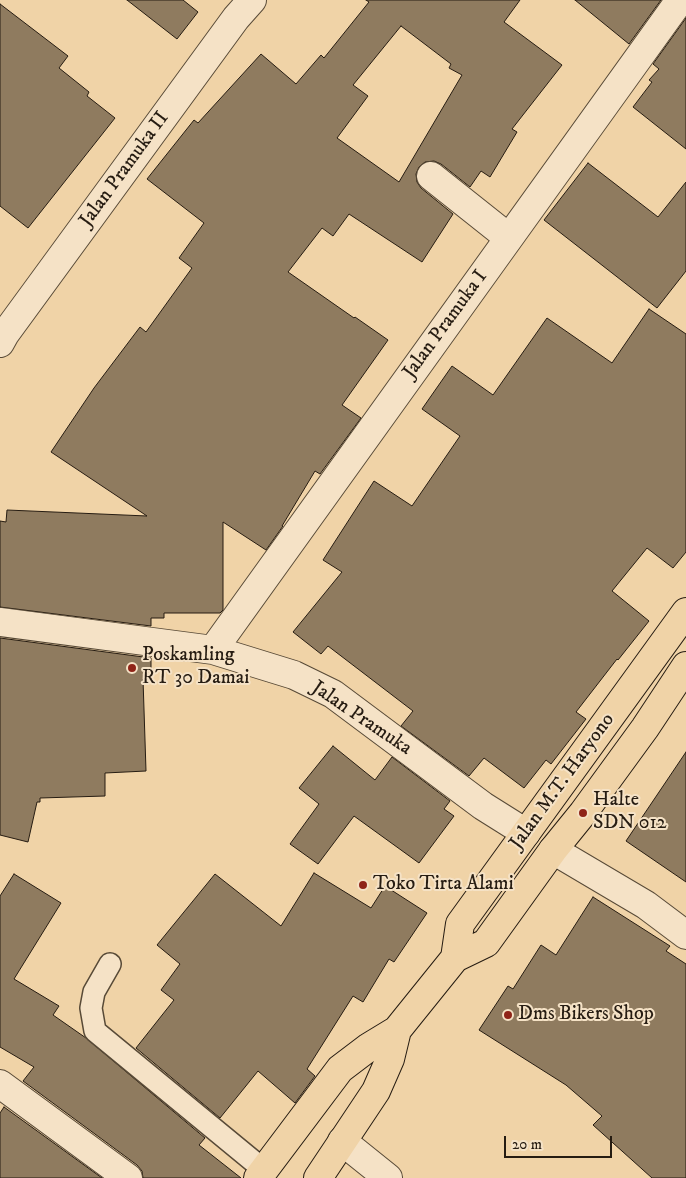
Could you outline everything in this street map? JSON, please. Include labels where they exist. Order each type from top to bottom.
[{"type":"main road","name":"Jalan M.T. Haryono","points":[[455,958],[460,924],[685,617]]},
{"type":"main road","name":"Jalan M.T. Haryono","points":[[261,1174],[340,1069],[369,1047],[397,1030],[455,958],[486,943],[645,728],[686,666]]},
{"type":"main road","name":"Jalan M.T. Haryono","points":[[318,1178],[376,1091],[390,1059],[397,1030]]},
{"type":"street","name":"Jalan Pramuka II","points":[[0,343],[224,34],[252,0]]},
{"type":"street","name":"Jalan Pramuka I","points":[[213,650],[680,0]]},
{"type":"street","points":[[431,176],[509,238]]},
{"type":"street","name":"Jalan Pramuka","points":[[0,622],[213,650],[294,675],[333,694],[483,806],[526,833]]},
{"type":"street","points":[[553,850],[646,905],[686,935]]},
{"type":"street","points":[[0,1084],[128,1178]]},
{"type":"street","points":[[342,1141],[388,1178]]},
{"type":"lane","points":[[110,964],[94,992],[91,1008],[95,1031],[261,1174]]},
{"type":"building","points":[[127,0],[183,0],[198,12],[177,39]]},
{"type":"building","points":[[366,0],[520,0],[504,22],[562,65],[512,129],[517,132],[490,177],[481,171],[470,187],[441,164],[434,161],[425,162],[419,167],[416,174],[417,182],[421,188],[453,214],[422,262],[349,214],[333,236],[322,228],[288,272],[388,340],[342,405],[361,418],[320,474],[315,471],[283,526],[266,550],[223,522],[223,610],[220,613],[164,613],[164,618],[151,618],[151,626],[0,607],[0,521],[6,522],[7,510],[147,516],[51,452],[94,388],[140,327],[146,332],[192,268],[179,258],[204,223],[147,179],[194,120],[198,123],[261,54],[296,84],[321,55],[324,58],[369,2]],"holes":[[[401,26],[451,64],[449,68],[462,75],[399,182],[337,138],[368,96],[353,85]]]},
{"type":"building","points":[[575,0],[661,0],[629,44]]},
{"type":"building","points":[[0,4],[68,56],[59,68],[89,92],[87,96],[115,118],[28,228],[0,206]]},
{"type":"building","points":[[686,18],[686,149],[633,107],[652,82],[649,80],[659,69],[653,64]]},
{"type":"building","points":[[588,163],[658,217],[686,182],[686,271],[657,308],[544,220]]},
{"type":"building","points":[[649,309],[686,334],[686,552],[673,568],[647,548],[612,591],[649,621],[576,712],[586,719],[551,764],[546,760],[524,788],[484,758],[469,776],[401,726],[413,711],[328,646],[321,654],[293,632],[342,572],[323,560],[374,481],[412,506],[460,436],[422,409],[452,366],[493,395],[547,318],[612,363]]},
{"type":"building","points":[[0,638],[151,658],[151,679],[143,679],[146,771],[105,773],[105,796],[40,798],[40,802],[37,802],[28,842],[0,835]]},
{"type":"building","points":[[333,746],[375,780],[392,757],[450,801],[444,809],[454,816],[419,863],[354,816],[318,864],[290,844],[319,804],[299,788]]},
{"type":"building","points":[[686,752],[686,882],[626,841]]},
{"type":"building","points":[[314,873],[371,908],[385,886],[427,913],[394,962],[389,959],[363,1002],[353,996],[307,1069],[315,1076],[295,1103],[258,1071],[220,1118],[136,1048],[174,1000],[161,990],[180,964],[157,945],[215,874],[281,926]]},
{"type":"building","points":[[14,874],[61,903],[14,979],[59,1006],[53,1015],[86,1038],[205,1138],[199,1145],[241,1178],[143,1178],[142,1171],[137,1165],[23,1081],[34,1067],[0,1047],[0,896]]},
{"type":"building","points":[[593,897],[670,946],[666,951],[686,964],[686,1178],[652,1178],[593,1125],[602,1116],[566,1085],[479,1030],[508,986],[513,989],[541,945],[556,955]]},
{"type":"building","points":[[4,1107],[102,1178],[0,1178],[0,1113]]},
{"type":"place","name":"Poskamling RT 30 Damai","points":[[132,668]]},
{"type":"place","name":"Halte SDN 012","points":[[583,813]]},
{"type":"place","name":"Toko Tirta Alami","points":[[363,885]]},
{"type":"place","name":"Dms Bikers Shop","points":[[508,1015]]}]
